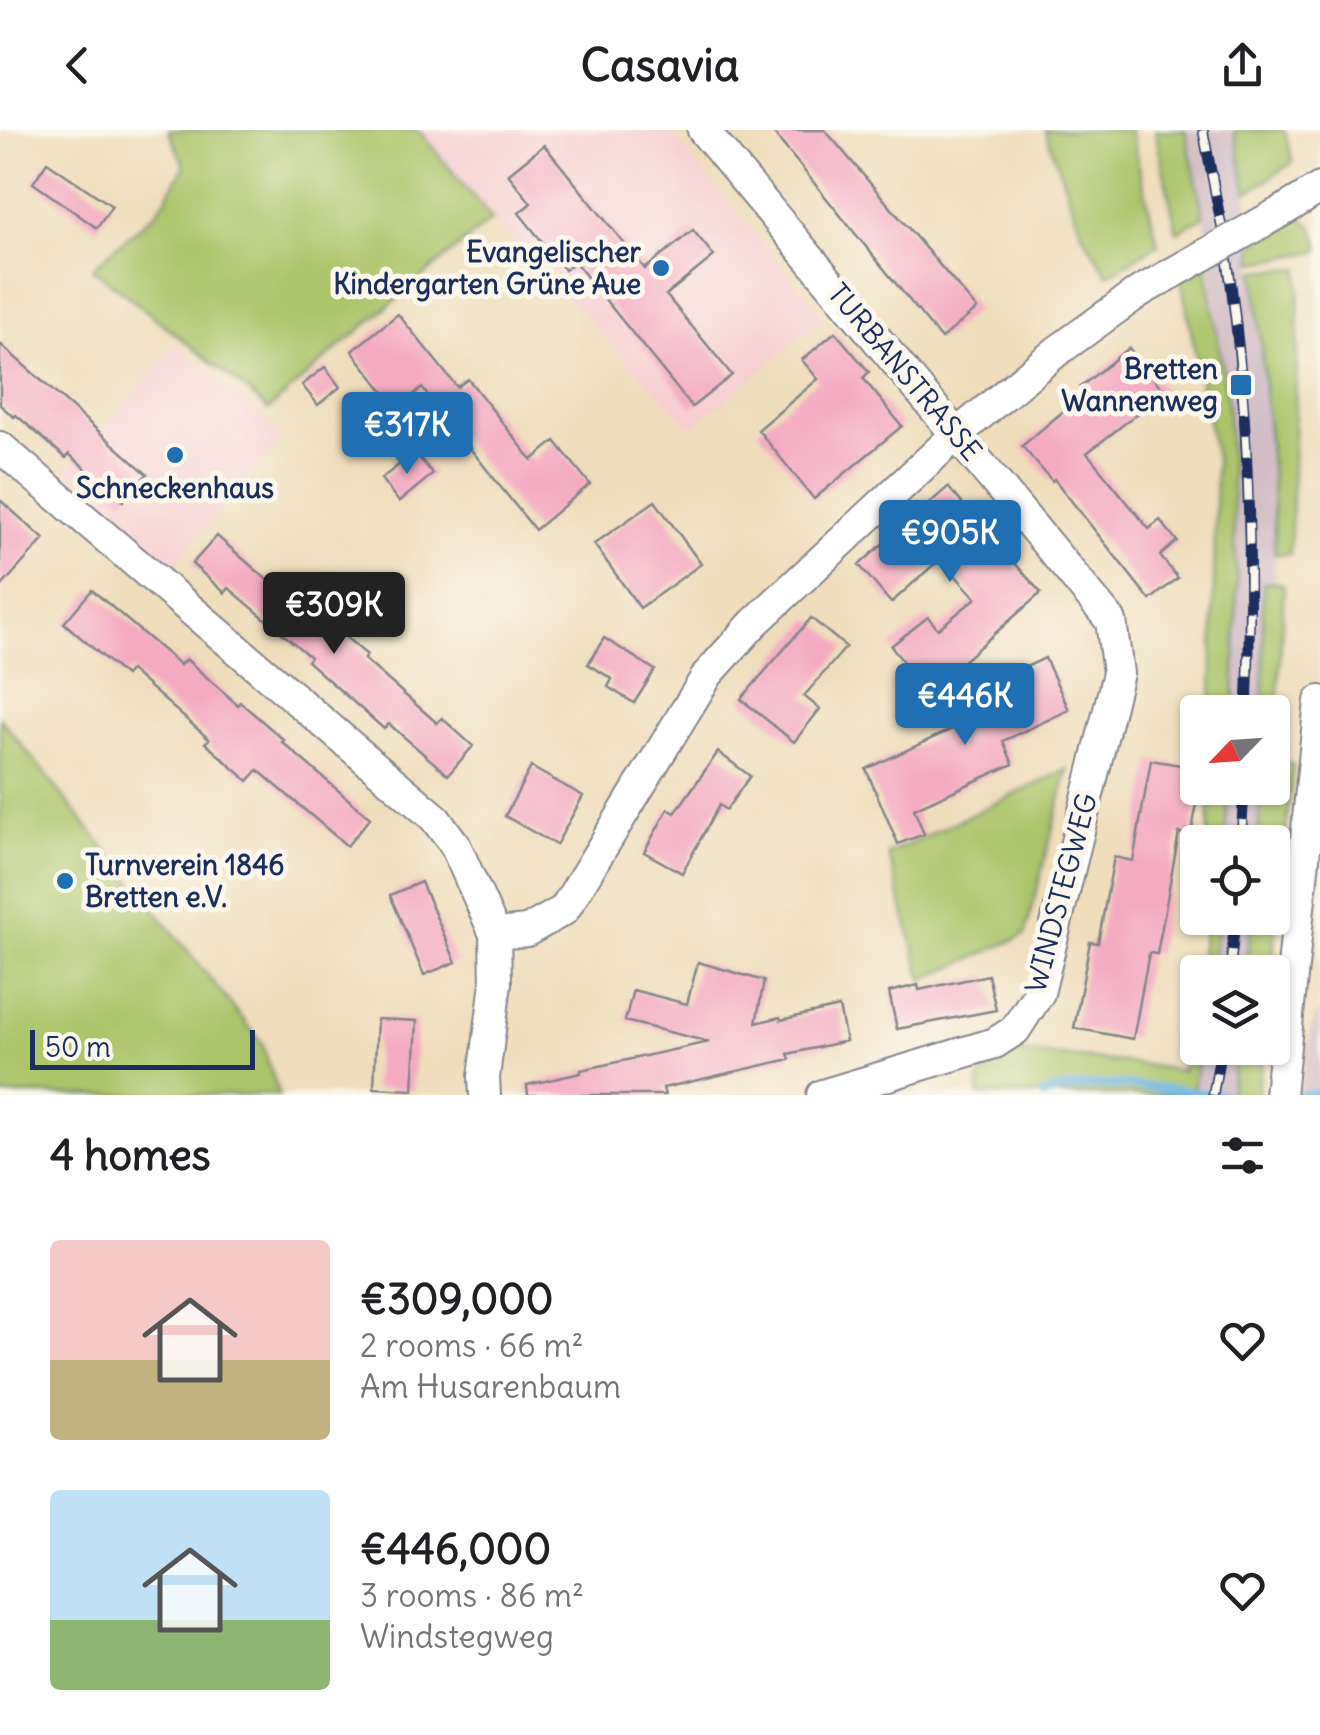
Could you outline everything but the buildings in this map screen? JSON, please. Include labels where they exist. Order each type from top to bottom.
[{"type":"street","name":"TURBANSTRASSE","points":[[703,130],[1111,621],[1118,673],[1105,730]]},
{"type":"street","points":[[495,934],[527,931],[564,910],[708,674],[781,597],[956,434],[1056,352],[1139,292],[1320,188]]},
{"type":"street","points":[[0,447],[434,817],[455,845],[495,934],[496,983],[485,1095]]},
{"type":"street","points":[[1282,1084],[1309,916],[1320,701]]},
{"type":"street","name":"WINDSTEGWEG","points":[[822,1095],[994,1043],[1015,1030],[1039,993],[1105,730]]},
{"type":"shaded area","name":"Evangelischer Kindergarten Grüne Aue","points":[[418,130],[669,130],[824,317],[691,428],[492,219]]},
{"type":"shaded area","points":[[1185,130],[1234,130],[1247,193],[1272,477],[1274,582],[1263,583],[1264,695],[1234,695],[1237,581],[1227,400],[1204,216]]},
{"type":"shaded area","name":"Schneckenhaus","points":[[177,344],[284,437],[173,566],[65,472]]},
{"type":"shaded area","points":[[1228,805],[1260,805],[1259,825],[1226,825]]},
{"type":"shaded area","points":[[1216,935],[1250,935],[1247,955],[1213,955]]},
{"type":"shaded area","points":[[1320,1008],[1320,1095],[1298,1095],[1312,1024]]},
{"type":"shaded area","points":[[1196,1065],[1234,1065],[1230,1095],[1192,1095]]},
{"type":"green space","points":[[168,130],[418,130],[492,219],[268,410],[92,268],[158,211],[185,166]]},
{"type":"green space","points":[[1045,130],[1130,130],[1158,244],[1108,275],[1082,232]]},
{"type":"green space","points":[[1155,130],[1185,130],[1204,216],[1177,232]]},
{"type":"green space","points":[[1234,130],[1284,130],[1293,162],[1247,193]]},
{"type":"green space","points":[[1295,217],[1313,229],[1319,251],[1254,262],[1253,245]]},
{"type":"green space","points":[[1206,261],[1227,400],[1237,581],[1234,695],[1212,695],[1216,461],[1181,278]]},
{"type":"green space","points":[[1300,268],[1290,554],[1275,554],[1255,271]]},
{"type":"green space","points":[[1263,583],[1284,585],[1278,695],[1264,695]]},
{"type":"green space","name":"Turnverein 1846 Bretten e.V.","points":[[0,718],[262,1043],[279,1095],[0,1095]]},
{"type":"green space","points":[[1068,769],[1025,935],[923,980],[888,854]]},
{"type":"green space","points":[[1209,805],[1227,805],[1226,825],[1209,825]]},
{"type":"green space","points":[[1260,805],[1289,805],[1287,825],[1259,825]]},
{"type":"green space","points":[[1203,935],[1216,935],[1213,955],[1201,955]]},
{"type":"green space","points":[[1250,935],[1275,935],[1273,955],[1247,955]]},
{"type":"green space","points":[[1020,1052],[1182,1071],[1183,1065],[1196,1065],[1192,1095],[978,1095],[980,1078],[995,1062]]},
{"type":"green space","points":[[1234,1065],[1261,1065],[1257,1095],[1230,1095]]},
{"type":"waterway","points":[[1043,1095],[1108,1085],[1223,1095]]},
{"type":"waterway","points":[[1287,1095],[1320,1094]]},
{"type":"railway","points":[[1203,130],[1227,257],[1241,370],[1249,541],[1247,695]]},
{"type":"railway","points":[[1242,825],[1243,805]]},
{"type":"railway","points":[[1232,955],[1233,935]]},
{"type":"railway","points":[[1213,1095],[1218,1065]]},
{"type":"place","name":"Evangelischer Kindergarten Grüne Aue","points":[[661,268]]},
{"type":"place","name":"Bretten Wannenweg","points":[[1241,385]]},
{"type":"place","name":"Schneckenhaus","points":[[175,455]]},
{"type":"place","name":"Turnverein 1846 Bretten e.V.","points":[[65,881]]}]
